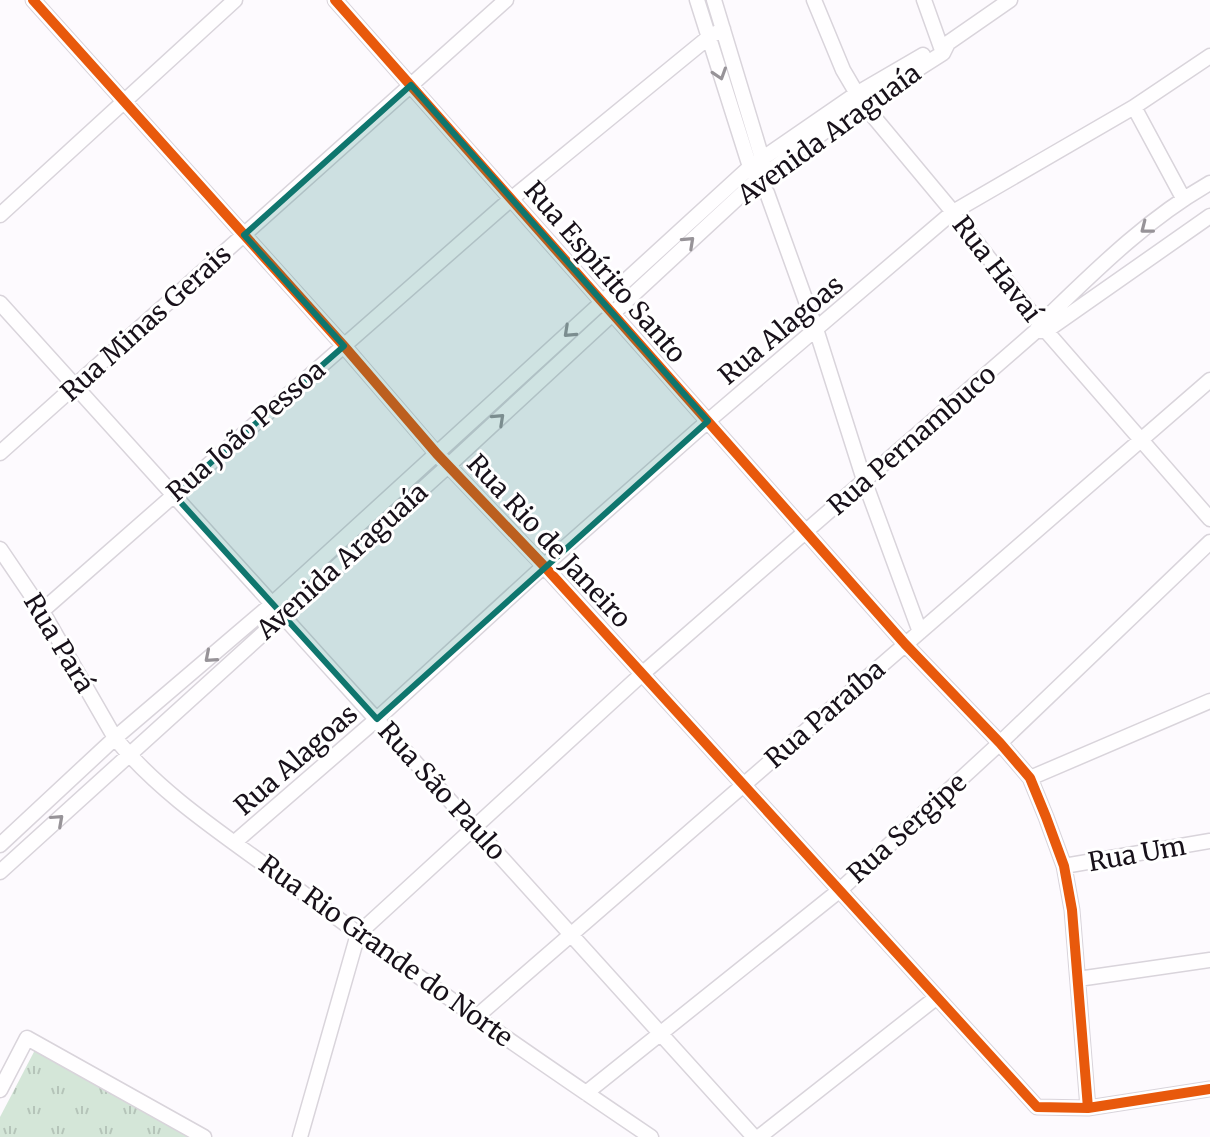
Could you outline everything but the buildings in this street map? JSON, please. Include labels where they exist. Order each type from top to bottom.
[{"type":"street","name":"Rua Rio de Janeiro","points":[[33,0],[437,454],[544,566],[1037,1107],[1088,1108]]},
{"type":"street","points":[[0,215],[235,0]]},
{"type":"street","name":"Rua Espírito Santo","points":[[335,0],[905,644],[1030,778],[1064,866],[1072,910],[1088,1108]]},
{"type":"street","name":"Rua Minas Gerais","points":[[0,453],[506,0]]},
{"type":"street","points":[[697,0],[816,329],[864,480],[920,632]]},
{"type":"street","points":[[714,0],[759,169]]},
{"type":"street","name":"Rua Havaí","points":[[814,0],[843,70],[860,99],[953,212],[1041,329],[1210,519]]},
{"type":"street","points":[[924,0],[943,47]]},
{"type":"street","name":"Avenida Araguaía","points":[[0,872],[249,644],[276,610],[437,454],[602,302],[759,169],[1010,0]]},
{"type":"street","name":"Rua João Pessoa","points":[[42,611],[511,199],[709,37],[723,29]]},
{"type":"street","name":"Rua Alagoas","points":[[235,842],[377,719],[708,421],[953,212],[1134,107],[1210,56]]},
{"type":"street","points":[[1134,107],[1183,198]]},
{"type":"street","name":"Avenida Araguaía","points":[[0,845],[115,738],[239,632],[276,610],[449,465],[612,313],[759,169]]},
{"type":"street","name":"Rua Pernambuco","points":[[358,934],[642,674],[1041,329],[1120,248],[1183,198],[1210,183]]},
{"type":"street","name":"Rua Pernambuco","points":[[1041,329],[1210,216]]},
{"type":"street","name":"Rua São Paulo","points":[[0,303],[757,1137]]},
{"type":"street","name":"Rua Paraíba","points":[[475,1018],[1210,380]]},
{"type":"street","name":"Rua Sergipe","points":[[586,1093],[840,890],[1000,743],[1210,542]]},
{"type":"street","name":"Rua Pará","points":[[0,549],[42,611],[115,738],[129,755]]},
{"type":"street","points":[[239,632],[249,644]]},
{"type":"street","points":[[1030,778],[1210,701]]},
{"type":"street","name":"Rua Rio Grande do Norte","points":[[129,755],[180,801],[358,934],[475,1018],[651,1137]]},
{"type":"street","name":"Rua Um","points":[[1064,866],[1210,841]]},
{"type":"street","points":[[300,1137],[358,934]]},
{"type":"street","points":[[1078,979],[1210,960]]},
{"type":"street","points":[[757,1137],[937,997]]},
{"type":"street","points":[[0,1090],[27,1038],[204,1137]]},
{"type":"street","points":[[1088,1108],[1210,1089]]},
{"type":"highlighted area","points":[[411,85],[708,421],[377,719],[174,495],[344,346],[244,235]]},
{"type":"green space","points":[[36,1048],[192,1137],[0,1137],[0,1117]]},
{"type":"cycle path","points":[[33,0],[437,454],[544,566],[1037,1107],[1088,1108],[1210,1089]]},
{"type":"cycle path","points":[[335,0],[905,644],[1030,778],[1064,866],[1072,910],[1088,1108]]}]
